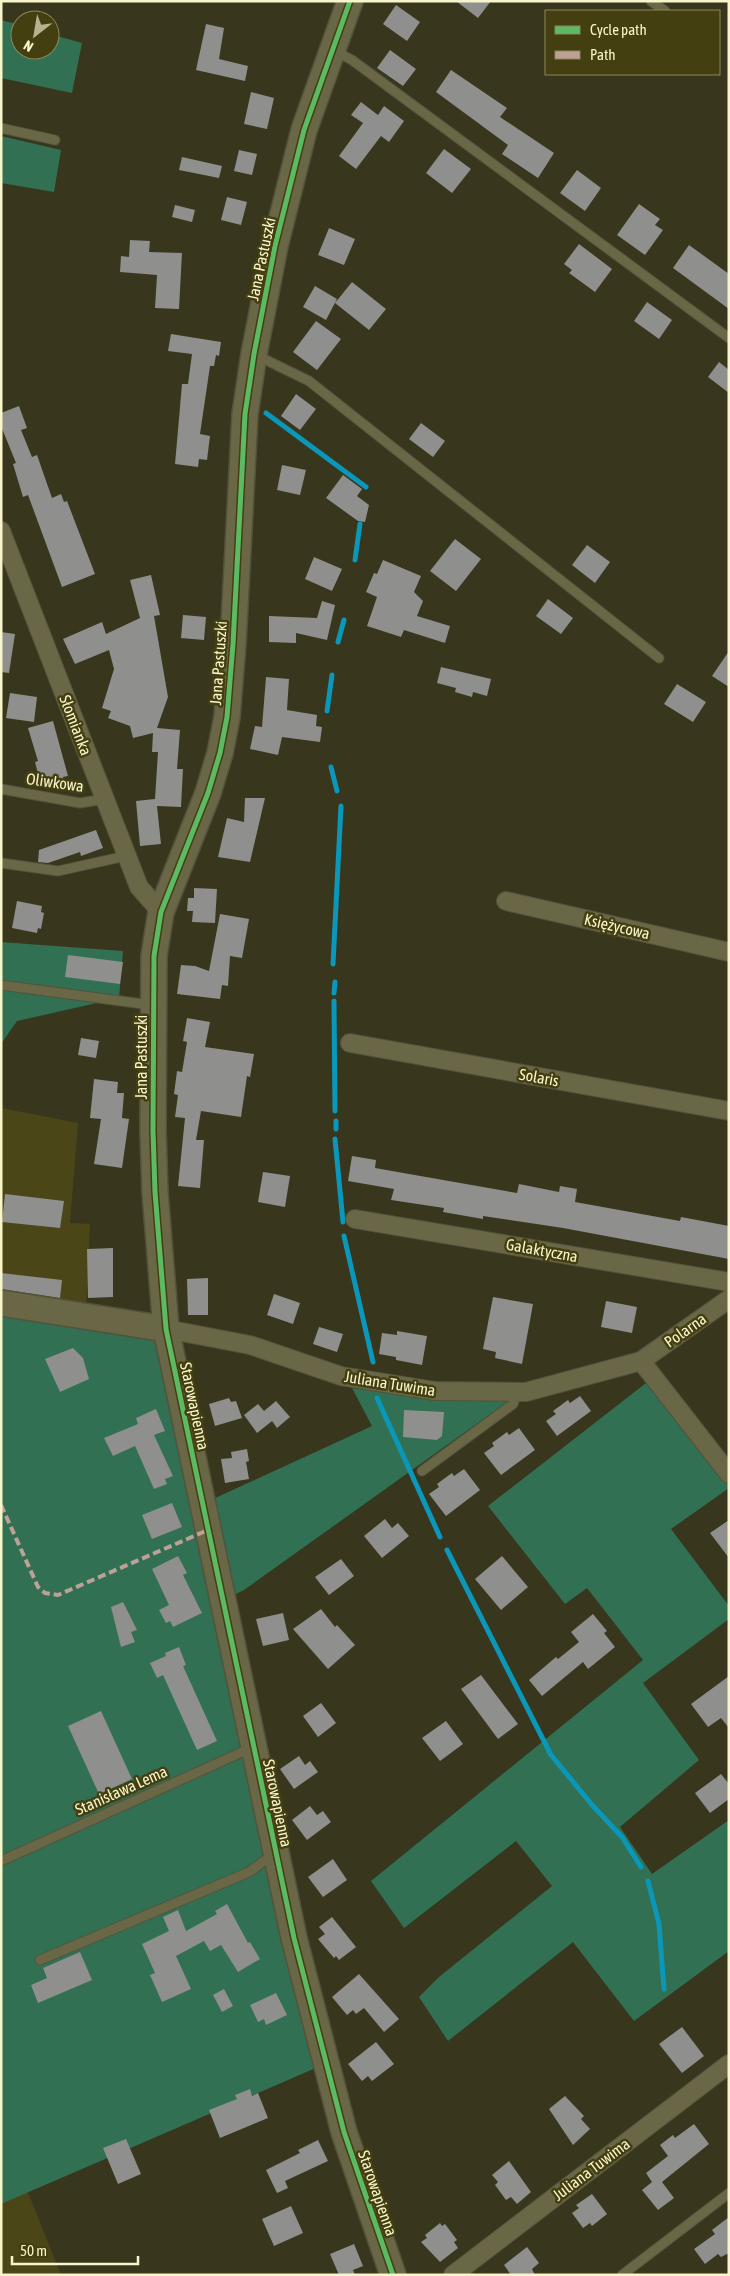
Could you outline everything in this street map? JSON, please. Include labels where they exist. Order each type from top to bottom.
[{"type":"street","name":"Jana Pastuszki","points":[[166,1329],[155,1192],[153,1131],[154,956],[161,912],[208,793],[220,753],[226,717],[233,644],[245,414],[254,354],[275,246],[304,130],[350,1]]},
{"type":"street","name":"Słomianka","points":[[1,531],[139,887],[161,912]]},
{"type":"street","name":"Księżycowa","points":[[506,901],[729,952]]},
{"type":"street","name":"Solaris","points":[[350,1043],[729,1111]]},
{"type":"street","name":"Galaktyczna","points":[[355,1219],[729,1282]]},
{"type":"street","name":"Polarna","points":[[641,1361],[729,1299]]},
{"type":"street","name":"Juliana Tuwima","points":[[1,1303],[250,1344],[341,1376],[435,1391],[526,1392],[641,1361]]},
{"type":"street","name":"Starowapienna","points":[[166,1329],[294,1938],[344,2132],[393,2275]]},
{"type":"street","points":[[641,1361],[729,1474]]},
{"type":"street","name":"Juliana Tuwima","points":[[453,2275],[729,2064]]},
{"type":"lane","points":[[651,1],[664,10]]},
{"type":"lane","points":[[332,49],[352,60],[729,338]]},
{"type":"lane","points":[[1,128],[55,140]]},
{"type":"lane","points":[[254,354],[309,381],[658,658]]},
{"type":"lane","name":"Oliwkowa","points":[[1,789],[80,803],[105,800]]},
{"type":"lane","points":[[1,863],[58,871],[126,856]]},
{"type":"lane","points":[[1,985],[154,1006]]},
{"type":"lane","points":[[422,1471],[513,1404],[518,1392]]},
{"type":"lane","name":"Stanisława Lema","points":[[1,1861],[254,1747]]},
{"type":"lane","points":[[40,1960],[249,1872],[276,1853]]},
{"type":"lane","points":[[622,2275],[729,2193]]},
{"type":"shaded area","points":[[1,1108],[78,1123],[70,1223],[90,1224],[86,1311],[1,1299]]},
{"type":"shaded area","points":[[1,2127],[29,2195],[61,2275],[1,2275]]},
{"type":"green space","points":[[1,20],[10,22],[10,60],[60,60],[60,37],[82,43],[72,93],[1,78]]},
{"type":"green space","points":[[1,136],[61,150],[54,192],[1,183]]},
{"type":"green space","points":[[1,942],[123,951],[119,998],[17,1021],[1,1044]]},
{"type":"green space","points":[[1,1299],[165,1324],[318,2067],[1,2204]]},
{"type":"green space","points":[[646,1383],[729,1481],[729,1488],[671,1529],[729,1606],[729,1619],[643,1683],[699,1760],[620,1827],[652,1874],[729,1820],[729,1951],[634,2021],[573,1942],[448,2041],[419,1997],[439,1977],[552,1886],[516,1841],[404,1928],[371,1881],[643,1660],[587,1588],[565,1604],[488,1506]]},
{"type":"green space","points":[[352,1388],[444,1401],[510,1400],[244,1590],[234,1595],[213,1499],[372,1426]]},
{"type":"building","points":[[456,1],[491,1],[478,18]]},
{"type":"building","points":[[396,5],[420,22],[407,41],[383,24]]},
{"type":"building","points":[[206,24],[224,28],[219,59],[248,66],[245,81],[196,70]]},
{"type":"building","points":[[390,50],[416,69],[403,86],[377,68]]},
{"type":"building","points":[[451,70],[507,108],[500,117],[554,153],[538,178],[502,154],[508,145],[436,92]]},
{"type":"building","points":[[251,92],[274,98],[267,129],[244,124]]},
{"type":"building","points":[[361,102],[378,115],[384,106],[404,121],[389,142],[381,136],[356,169],[339,156],[363,123],[351,115]]},
{"type":"building","points":[[444,149],[471,169],[452,193],[426,173]]},
{"type":"building","points":[[239,150],[257,154],[252,175],[234,171]]},
{"type":"building","points":[[182,157],[222,166],[219,178],[179,170]]},
{"type":"building","points":[[577,170],[601,188],[585,211],[560,193]]},
{"type":"building","points":[[227,197],[247,202],[241,225],[221,220]]},
{"type":"building","points":[[639,204],[660,219],[655,225],[663,230],[645,255],[617,235]]},
{"type":"building","points":[[175,205],[195,210],[192,222],[172,217]]},
{"type":"building","points":[[329,228],[355,239],[344,265],[318,255]]},
{"type":"building","points":[[130,240],[150,241],[149,252],[182,253],[179,309],[155,308],[157,275],[120,272],[121,256],[129,257]]},
{"type":"building","points":[[579,244],[612,269],[595,292],[569,273],[572,270],[564,264]]},
{"type":"building","points":[[689,245],[729,274],[729,309],[673,268]]},
{"type":"building","points":[[352,282],[386,309],[369,330],[335,303]]},
{"type":"building","points":[[315,286],[337,299],[326,320],[303,307]]},
{"type":"building","points":[[647,302],[672,320],[659,339],[634,321]]},
{"type":"building","points":[[316,321],[341,339],[317,370],[293,352]]},
{"type":"building","points":[[171,334],[221,342],[219,356],[216,355],[214,366],[210,366],[200,434],[210,436],[207,460],[199,459],[198,467],[175,464],[182,384],[188,384],[192,354],[168,351]]},
{"type":"building","points":[[719,362],[729,370],[729,393],[708,377]]},
{"type":"building","points":[[296,394],[316,409],[300,430],[281,416]]},
{"type":"building","points":[[19,406],[27,428],[21,430],[32,457],[37,455],[52,498],[61,494],[64,502],[67,501],[95,574],[62,587],[28,495],[23,497],[13,464],[16,463],[1,426],[1,413]]},
{"type":"building","points":[[421,423],[445,441],[433,457],[409,439]]},
{"type":"building","points":[[282,465],[306,470],[300,495],[277,490]]},
{"type":"building","points":[[343,475],[362,489],[357,496],[369,505],[365,522],[358,521],[326,498]]},
{"type":"building","points":[[455,539],[481,559],[456,591],[430,571]]},
{"type":"building","points":[[587,545],[610,562],[595,583],[572,565]]},
{"type":"building","points":[[314,557],[342,569],[332,591],[305,579]]},
{"type":"building","points":[[383,560],[421,576],[414,592],[423,601],[417,616],[450,626],[445,643],[404,630],[401,637],[367,626],[377,597],[366,592],[374,573],[377,574]]},
{"type":"building","points":[[151,575],[160,615],[154,616],[168,697],[157,728],[180,730],[177,769],[183,769],[181,807],[157,806],[161,844],[140,846],[136,801],[155,799],[158,752],[152,752],[153,733],[133,738],[130,726],[108,718],[111,711],[102,708],[114,669],[109,650],[75,664],[63,639],[102,622],[106,634],[140,618],[130,580]]},
{"type":"building","points":[[548,599],[573,618],[561,634],[536,616]]},
{"type":"building","points":[[322,601],[335,605],[327,640],[296,633],[296,643],[269,642],[269,616],[317,618]]},
{"type":"building","points":[[183,615],[206,617],[204,640],[181,638]]},
{"type":"building","points":[[1,632],[15,634],[9,673],[1,672]]},
{"type":"building","points":[[729,651],[729,687],[712,676]]},
{"type":"building","points":[[441,667],[491,679],[487,696],[473,692],[472,697],[455,692],[456,688],[437,683]]},
{"type":"building","points":[[266,677],[289,679],[287,710],[317,715],[316,726],[322,727],[320,742],[282,737],[278,755],[250,749],[255,726],[262,727]]},
{"type":"building","points":[[677,684],[706,702],[693,722],[664,704]]},
{"type":"building","points":[[10,693],[37,697],[34,722],[6,718]]},
{"type":"building","points":[[53,721],[68,776],[63,777],[64,784],[40,781],[35,762],[38,761],[28,728]]},
{"type":"building","points":[[245,798],[265,798],[250,862],[218,857],[227,818],[244,822]]},
{"type":"building","points":[[96,830],[103,848],[81,856],[80,852],[48,863],[38,862],[39,850]]},
{"type":"building","points":[[194,888],[217,889],[215,923],[192,922],[193,911],[187,911],[188,898],[194,898]]},
{"type":"building","points":[[17,901],[42,906],[41,912],[44,913],[41,929],[38,928],[37,933],[12,928]]},
{"type":"building","points":[[220,914],[249,919],[242,958],[230,956],[228,986],[222,985],[220,999],[177,994],[181,965],[195,966],[209,971]]},
{"type":"building","points":[[68,955],[123,962],[120,984],[65,977]]},
{"type":"building","points":[[187,1018],[210,1022],[205,1047],[254,1054],[250,1077],[247,1076],[241,1117],[201,1111],[196,1140],[204,1140],[200,1188],[178,1186],[185,1118],[175,1117],[178,1095],[174,1094],[177,1071],[182,1072],[187,1042],[183,1041]]},
{"type":"building","points":[[81,1038],[99,1041],[96,1058],[78,1055]]},
{"type":"building","points":[[94,1079],[118,1082],[117,1093],[124,1093],[122,1118],[129,1119],[122,1168],[94,1164],[101,1119],[90,1118]]},
{"type":"building","points":[[352,1156],[376,1160],[375,1168],[517,1193],[519,1184],[559,1192],[560,1186],[577,1189],[575,1202],[680,1221],[681,1217],[729,1226],[729,1259],[563,1228],[483,1216],[483,1219],[443,1212],[444,1208],[391,1200],[394,1189],[348,1181]]},
{"type":"building","points":[[263,1172],[290,1176],[285,1207],[258,1202]]},
{"type":"building","points":[[5,1194],[64,1201],[60,1228],[2,1222]]},
{"type":"building","points":[[113,1248],[113,1297],[88,1298],[87,1249]]},
{"type":"building","points":[[1,1273],[62,1280],[60,1298],[1,1289]]},
{"type":"building","points":[[208,1278],[208,1315],[188,1315],[187,1279]]},
{"type":"building","points":[[274,1294],[300,1303],[293,1324],[267,1315]]},
{"type":"building","points":[[493,1297],[533,1304],[522,1364],[495,1358],[496,1352],[483,1349]]},
{"type":"building","points":[[606,1301],[637,1307],[632,1333],[601,1327]]},
{"type":"building","points":[[319,1327],[343,1334],[337,1352],[313,1344]]},
{"type":"building","points":[[397,1331],[427,1336],[422,1365],[396,1360],[396,1357],[379,1354],[382,1333],[397,1335]]},
{"type":"building","points":[[73,1348],[83,1358],[89,1379],[60,1392],[45,1359]]},
{"type":"building","points":[[580,1396],[591,1411],[557,1436],[546,1421],[556,1414],[553,1411],[568,1400],[570,1403]]},
{"type":"building","points":[[229,1398],[231,1402],[236,1401],[242,1418],[215,1426],[209,1404]]},
{"type":"building","points":[[276,1401],[290,1417],[277,1428],[272,1421],[257,1433],[244,1415],[258,1404],[264,1411]]},
{"type":"building","points":[[156,1409],[165,1431],[154,1435],[173,1476],[165,1479],[167,1484],[154,1489],[135,1446],[113,1456],[104,1438],[138,1424],[136,1418]]},
{"type":"building","points":[[404,1410],[444,1412],[442,1436],[437,1440],[403,1437]]},
{"type":"building","points":[[519,1428],[535,1450],[501,1475],[484,1453],[494,1446],[492,1443],[507,1432],[509,1435]]},
{"type":"building","points":[[247,1449],[249,1461],[246,1462],[249,1479],[225,1483],[221,1459],[232,1458],[231,1452]]},
{"type":"building","points":[[464,1469],[480,1490],[446,1516],[429,1494],[439,1487],[437,1484],[452,1473],[454,1476]]},
{"type":"building","points":[[172,1503],[182,1527],[152,1539],[142,1515]]},
{"type":"building","points":[[385,1519],[392,1528],[398,1523],[409,1536],[382,1558],[364,1536]]},
{"type":"building","points":[[729,1520],[729,1558],[710,1533]]},
{"type":"building","points":[[178,1556],[187,1573],[183,1575],[202,1613],[173,1627],[170,1621],[166,1623],[159,1610],[169,1605],[152,1569]]},
{"type":"building","points":[[502,1556],[528,1587],[501,1610],[475,1579]]},
{"type":"building","points":[[341,1559],[354,1576],[329,1595],[315,1577]]},
{"type":"building","points":[[123,1602],[137,1630],[131,1632],[135,1642],[121,1647],[111,1607]]},
{"type":"building","points":[[321,1609],[335,1627],[337,1625],[355,1645],[328,1669],[293,1629]]},
{"type":"building","points":[[283,1613],[289,1640],[263,1646],[256,1619]]},
{"type":"building","points":[[593,1614],[607,1631],[604,1633],[615,1647],[588,1669],[583,1662],[542,1696],[529,1680],[556,1657],[558,1659],[579,1642],[571,1632]]},
{"type":"building","points":[[179,1647],[186,1665],[183,1666],[217,1741],[197,1750],[163,1675],[157,1678],[150,1663],[166,1656],[165,1653]]},
{"type":"building","points":[[481,1675],[518,1724],[498,1739],[461,1689]]},
{"type":"building","points":[[729,1676],[729,1728],[721,1718],[708,1727],[691,1704]]},
{"type":"building","points":[[321,1703],[336,1723],[318,1737],[303,1716]]},
{"type":"building","points":[[101,1711],[132,1779],[99,1794],[68,1726]]},
{"type":"building","points":[[446,1721],[463,1744],[440,1761],[422,1738]]},
{"type":"building","points":[[299,1756],[305,1765],[310,1761],[318,1772],[294,1789],[280,1769]]},
{"type":"building","points":[[721,1774],[729,1784],[729,1799],[710,1813],[695,1793]]},
{"type":"building","points":[[310,1806],[317,1815],[323,1811],[331,1822],[307,1840],[292,1820]]},
{"type":"building","points":[[333,1859],[347,1880],[323,1897],[308,1877]]},
{"type":"building","points":[[227,1904],[248,1943],[250,1942],[260,1959],[238,1972],[221,1945],[210,1951],[204,1941],[176,1956],[191,1989],[162,2002],[150,1975],[155,1973],[142,1944],[169,1931],[163,1917],[178,1910],[186,1931],[217,1914],[215,1911]]},
{"type":"building","points":[[332,1917],[356,1947],[339,1960],[336,1956],[334,1958],[318,1939],[325,1934],[319,1927]]},
{"type":"building","points":[[80,1952],[92,1980],[38,2003],[31,1985],[47,1978],[43,1968]]},
{"type":"building","points":[[359,1974],[399,2019],[384,2032],[364,2008],[356,2014],[353,2010],[347,2015],[332,1997]]},
{"type":"building","points":[[224,1989],[233,2006],[222,2012],[213,1995]]},
{"type":"building","points":[[276,1993],[287,2015],[266,2025],[264,2019],[258,2022],[250,2005]]},
{"type":"building","points":[[682,2027],[704,2056],[682,2073],[659,2044]]},
{"type":"building","points":[[376,2042],[394,2064],[372,2081],[368,2076],[362,2081],[348,2064]]},
{"type":"building","points":[[250,2089],[252,2096],[258,2093],[268,2118],[220,2138],[209,2110],[237,2099],[235,2095]]},
{"type":"building","points":[[565,2096],[584,2116],[581,2119],[590,2129],[573,2145],[549,2109]]},
{"type":"building","points":[[694,2124],[709,2144],[662,2182],[674,2198],[658,2210],[642,2190],[652,2182],[646,2173],[668,2156],[660,2145],[673,2135],[675,2138]]},
{"type":"building","points":[[126,2139],[141,2174],[118,2184],[103,2148]]},
{"type":"building","points":[[318,2140],[328,2161],[285,2181],[288,2188],[277,2193],[266,2170],[300,2153],[298,2150]]},
{"type":"building","points":[[509,2161],[531,2192],[517,2204],[511,2197],[506,2200],[495,2185],[498,2182],[492,2175]]},
{"type":"building","points":[[592,2194],[607,2214],[592,2226],[590,2223],[583,2228],[572,2213],[579,2208],[576,2205]]},
{"type":"building","points":[[291,2206],[303,2233],[274,2246],[262,2219]]},
{"type":"building","points":[[729,2217],[729,2253],[721,2257],[718,2254],[705,2264],[694,2249],[715,2234],[712,2230]]},
{"type":"building","points":[[440,2223],[442,2226],[445,2224],[457,2240],[454,2242],[458,2248],[440,2262],[421,2242],[427,2238],[425,2235]]},
{"type":"building","points":[[354,2244],[363,2266],[353,2270],[355,2275],[339,2275],[330,2254]]},
{"type":"building","points":[[527,2247],[539,2263],[532,2269],[535,2275],[511,2275],[504,2265]]},
{"type":"waterway","points":[[266,413],[366,487]]},
{"type":"waterway","points":[[355,560],[360,524]]},
{"type":"waterway","points":[[338,642],[344,620]]},
{"type":"waterway","points":[[327,711],[332,675]]},
{"type":"waterway","points":[[331,767],[337,791]]},
{"type":"waterway","points":[[333,964],[341,806]]},
{"type":"waterway","points":[[334,993],[335,982]]},
{"type":"waterway","points":[[334,1001],[335,1111]]},
{"type":"waterway","points":[[336,1121],[336,1129]]},
{"type":"waterway","points":[[335,1139],[343,1222]]},
{"type":"waterway","points":[[344,1236],[373,1362]]},
{"type":"waterway","points":[[377,1398],[440,1537]]},
{"type":"waterway","points":[[447,1550],[551,1755],[593,1806],[622,1837],[641,1867]]},
{"type":"waterway","points":[[648,1881],[659,1924],[664,1989]]},
{"type":"marked path","points":[[1,1505],[38,1587],[45,1593],[58,1595],[208,1530]]},
{"type":"cycle path","points":[[350,1],[304,130],[275,246],[254,354],[245,414],[233,644],[227,717],[220,753],[208,793],[161,912],[154,956],[153,1131],[155,1192],[166,1329],[294,1938],[344,2132],[393,2275]]}]
